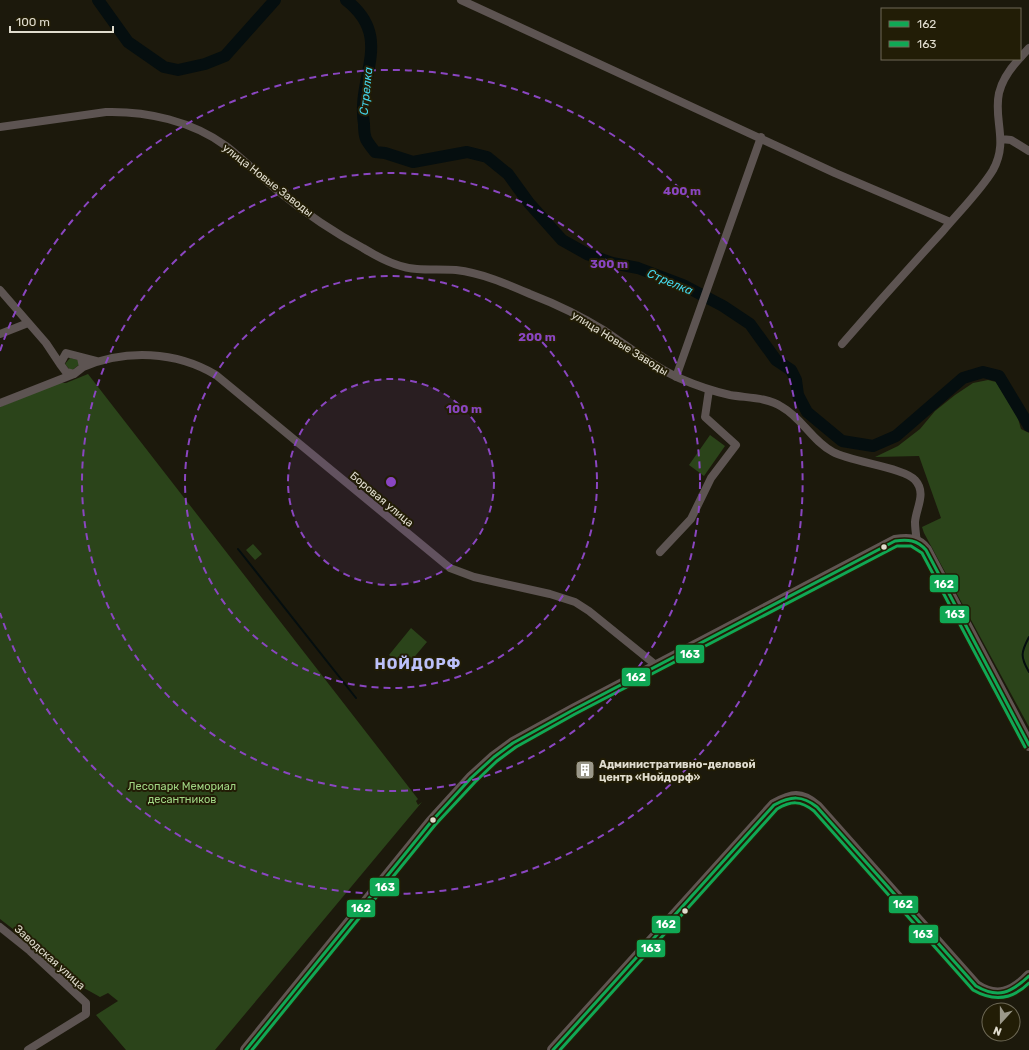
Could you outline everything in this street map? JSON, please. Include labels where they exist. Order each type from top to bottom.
[{"type":"street","points":[[461,0],[761,137],[835,173],[950,222]]},
{"type":"street","points":[[1021,57],[1029,48]]},
{"type":"street","points":[[842,344],[950,222],[993,170],[1000,154],[1001,139],[998,107],[999,93],[1004,78],[1018,60]]},
{"type":"street","name":"улица Новые Заводы","points":[[0,127],[122,111],[172,120],[208,135],[224,145],[278,191],[362,248],[401,266],[416,269],[458,270],[533,294],[578,315],[676,377],[709,390],[776,403],[789,412],[822,445],[831,451],[855,461],[890,469],[912,477],[919,486],[921,497],[915,521],[914,540]]},
{"type":"street","points":[[676,377],[761,137]]},
{"type":"street","points":[[1001,139],[1011,140],[1029,151]]},
{"type":"street","points":[[0,290],[46,343],[66,372],[74,374]]},
{"type":"street","points":[[0,334],[28,323]]},
{"type":"street","points":[[0,403],[74,374],[83,367],[81,358],[66,353],[46,343]]},
{"type":"street","points":[[63,378],[61,366],[66,353]]},
{"type":"street","name":"Боровая улица","points":[[83,367],[97,361],[149,354],[181,360],[207,370],[216,375],[450,568],[474,577],[550,594],[575,602],[589,611],[657,666]]},
{"type":"street","name":"Боровая улица","points":[[81,358],[97,361]]},
{"type":"street","points":[[660,552],[691,519],[711,478],[736,445],[706,417],[709,390]]},
{"type":"street","points":[[246,1050],[431,822],[485,764],[526,735],[896,541],[914,540],[926,550],[1029,745]]},
{"type":"street","points":[[553,1050],[774,805],[789,796],[805,799],[817,807],[976,986],[984,991],[999,993],[1010,992],[1029,976]]},
{"type":"street","name":"Заводская улица","points":[[0,927],[30,951],[86,1003],[86,1014],[28,1050]]},
{"type":"green space","points":[[70,358],[78,360],[80,364],[71,371],[65,364]]},
{"type":"green space","name":"Лесопарк Мемориал десантников","points":[[88,374],[418,799],[416,801],[418,805],[422,802],[215,1050],[126,1050],[96,1015],[118,1001],[108,993],[100,997],[75,983],[40,950],[0,919],[0,407],[58,383],[66,383]]},
{"type":"green space","points":[[988,380],[996,382],[1017,415],[1021,429],[1029,433],[1029,727],[924,533],[922,527],[941,518],[919,456],[875,457],[898,446],[920,429],[935,411],[955,395],[973,383]]},
{"type":"green space","points":[[710,435],[725,446],[704,476],[689,465]]},
{"type":"green space","points":[[253,544],[262,554],[255,560],[246,550]]},
{"type":"green space","points":[[411,628],[427,642],[405,668],[389,655]]},
{"type":"waterway","name":"Стрелка","points":[[98,0],[128,42],[164,67],[178,70],[205,64],[225,56],[275,0]]},
{"type":"waterway","name":"Стрелка","points":[[346,0],[361,14],[368,29],[371,44],[363,107],[366,139],[375,152],[385,153],[413,162],[467,152],[487,157],[508,174],[529,203],[562,240],[587,254],[612,263],[638,268],[683,285],[723,306],[750,324],[776,360],[791,370],[796,380],[798,395],[807,412],[842,441],[873,446],[896,436],[963,378],[983,372],[999,376],[1029,426]]},
{"type":"waterway","points":[[238,549],[356,698]]},
{"type":"waterway","points":[[1029,637],[1023,651],[1024,662],[1029,672]]},
{"type":"transit line","name":"162","points":[[246,1050],[431,822],[471,778],[494,757],[513,743],[573,710],[895,541],[904,540],[916,542],[926,550],[1029,745]]},
{"type":"transit line","name":"163","points":[[252,1050],[435,825],[497,761],[516,747],[575,714],[897,546],[911,546],[922,553],[1025,747]]},
{"type":"transit line","name":"162","points":[[553,1050],[774,805],[796,798],[806,800],[817,807],[976,986],[991,992],[1004,992],[1016,987],[1029,976]]},
{"type":"transit line","name":"163","points":[[560,1050],[777,809],[791,803],[800,803],[814,811],[973,990],[995,998],[1009,996],[1016,993],[1029,983]]},
{"type":"place","name":"Административно-деловой центр «Нойдорф»","points":[[585,770]]},
{"type":"district","name":"НОЙДОРФ","points":[[418,664]]}]
